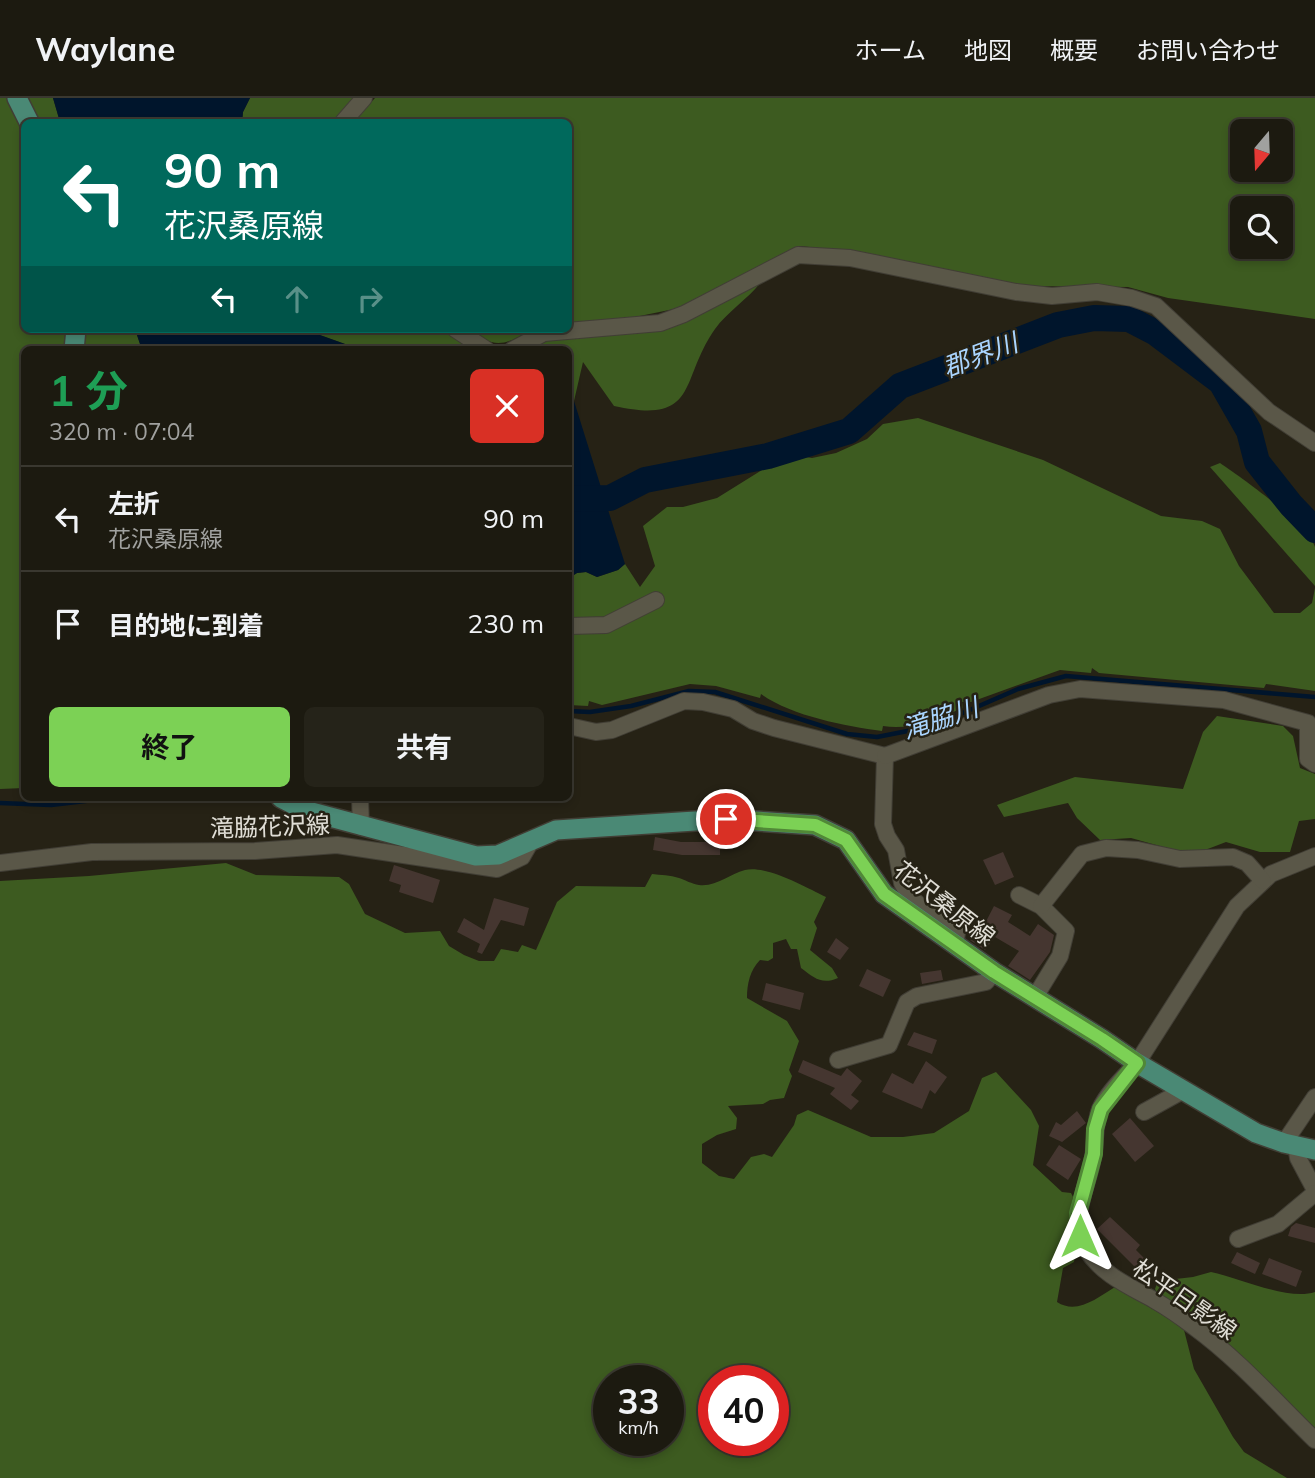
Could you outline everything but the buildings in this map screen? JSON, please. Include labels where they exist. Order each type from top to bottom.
[{"type":"main road","points":[[17,98],[28,119]]},
{"type":"main road","name":"花沢桑原線","points":[[287,801],[304,810],[362,827],[476,856],[498,855],[556,830],[726,819],[815,825],[846,840],[884,894],[994,972],[1137,1063],[1256,1133],[1298,1146]]},
{"type":"street","points":[[346,119],[364,98]]},
{"type":"street","points":[[572,331],[660,323],[684,314],[798,255],[850,258],[1016,292],[1052,296],[1097,292],[1132,298],[1156,306],[1269,412],[1315,443]]},
{"type":"street","points":[[461,333],[481,346]]},
{"type":"street","points":[[520,346],[544,333]]},
{"type":"street","points":[[572,626],[606,625],[656,600]]},
{"type":"street","points":[[572,727],[596,732],[612,730],[662,713],[684,701],[703,702],[733,709],[752,721],[796,735],[886,756],[962,730],[1049,695],[1080,689],[1224,700],[1293,718],[1308,723],[1308,759],[1315,764]]},
{"type":"street","points":[[886,756],[883,824],[896,850],[902,883],[911,897],[923,908],[957,933],[955,945]]},
{"type":"street","points":[[360,801],[362,827]]},
{"type":"street","name":"滝脇花沢線","points":[[0,863],[92,852],[255,851],[337,845],[497,869],[522,857],[530,843]]},
{"type":"street","points":[[1041,906],[1082,854],[1106,848],[1138,850],[1180,859],[1233,856],[1247,863],[1263,881]]},
{"type":"street","name":"松平日影線","points":[[1315,856],[1287,866],[1263,881],[1224,923],[1137,1063],[1101,1109],[1095,1129],[1094,1154],[1078,1213],[1080,1236],[1097,1265],[1196,1328],[1315,1440]]},
{"type":"street","points":[[1019,895],[1041,906],[1066,931],[1060,956],[1035,997]]},
{"type":"street","points":[[838,1060],[889,1045],[907,1002],[917,996],[986,982],[994,972]]},
{"type":"street","points":[[1143,1112],[1184,1090]]},
{"type":"street","points":[[1238,1239],[1278,1224],[1315,1192],[1298,1158],[1298,1146],[1315,1097]]},
{"type":"green space","points":[[0,98],[7,98],[21,124],[21,333],[66,333],[65,346],[21,346],[21,788],[0,789]]},
{"type":"green space","points":[[26,98],[53,98],[59,119],[37,119]]},
{"type":"green space","points":[[250,98],[357,98],[339,119],[242,119]]},
{"type":"green space","points":[[375,98],[1315,98],[1315,319],[1168,298],[1128,287],[1025,286],[856,252],[800,246],[679,308],[625,319],[572,323],[572,119],[356,119]]},
{"type":"green space","points":[[761,282],[715,329],[683,394],[674,403],[661,409],[642,410],[614,406],[583,362],[572,401],[572,346],[537,346],[550,339],[664,330]]},
{"type":"green space","points":[[83,333],[136,333],[141,346],[84,346]]},
{"type":"green space","points":[[314,333],[451,333],[468,346],[347,346]]},
{"type":"green space","points":[[473,333],[525,333],[500,343]]},
{"type":"green space","points":[[918,418],[1043,460],[1161,516],[1202,521],[1220,529],[1239,566],[1274,613],[1300,613],[1312,603],[1315,588],[1315,691],[1266,684],[1264,688],[1099,673],[1092,668],[1091,673],[1060,670],[971,702],[962,702],[963,708],[934,719],[904,727],[883,726],[882,731],[819,719],[774,702],[761,694],[760,698],[716,686],[690,684],[602,705],[589,701],[588,706],[572,705],[572,576],[586,572],[597,577],[618,570],[625,564],[640,587],[655,566],[643,526],[667,507],[683,507],[717,498],[773,463],[799,456],[812,458],[836,453],[867,439],[883,424]]},
{"type":"green space","points":[[1220,463],[1273,502],[1310,538],[1315,547],[1315,586],[1210,467]]},
{"type":"green space","points":[[1217,716],[1283,726],[1293,736],[1300,768],[1315,774],[1315,819],[1299,821],[1290,852],[1260,852],[1226,842],[1192,855],[1131,838],[1100,840],[1077,818],[1068,803],[1004,817],[997,805],[1075,777],[1183,789],[1203,732]]},
{"type":"green space","points":[[226,863],[256,875],[339,877],[349,884],[365,914],[405,933],[440,931],[449,946],[464,955],[479,961],[494,961],[501,949],[518,952],[522,945],[536,950],[557,902],[576,886],[645,887],[652,874],[672,876],[705,885],[754,869],[786,878],[826,897],[814,922],[817,928],[810,950],[832,968],[838,978],[823,981],[806,972],[801,968],[797,949],[791,949],[786,939],[773,943],[773,958],[768,961],[760,960],[754,968],[748,982],[747,998],[787,1021],[799,1041],[789,1070],[792,1076],[784,1098],[763,1104],[728,1106],[737,1118],[736,1129],[717,1135],[702,1144],[702,1163],[719,1176],[734,1179],[751,1157],[764,1154],[772,1157],[794,1125],[797,1115],[808,1110],[871,1137],[934,1133],[969,1111],[982,1078],[996,1072],[1031,1110],[1039,1126],[1033,1165],[1062,1192],[1071,1193],[1073,1197],[1071,1213],[1074,1262],[1063,1268],[1057,1302],[1064,1306],[1079,1306],[1115,1287],[1173,1321],[1184,1330],[1194,1369],[1233,1437],[1244,1452],[1287,1478],[0,1478],[0,881]]},
{"type":"green space","points":[[1211,1272],[1291,1294],[1315,1292],[1315,1432],[1158,1295],[1155,1289],[1158,1281]]},
{"type":"water","points":[[53,98],[250,98],[242,119],[59,119]]},
{"type":"water","points":[[136,333],[314,333],[347,346],[141,346]]},
{"type":"water","points":[[572,401],[625,564],[618,570],[597,577],[586,572],[572,576]]},
{"type":"waterway","name":"郡界川","points":[[572,499],[610,498],[645,480],[768,456],[849,431],[900,386],[1058,325],[1094,318],[1129,319],[1156,333],[1221,382],[1249,431],[1257,462],[1315,530]]},
{"type":"waterway","name":"滝脇川","points":[[572,711],[590,712],[631,706],[689,691],[715,692],[847,734],[877,737],[933,726],[1018,689],[1066,676],[1315,697]]},
{"type":"waterway","name":"滝脇川","points":[[0,803],[51,805],[85,801]]},
{"type":"route","points":[[726,819],[815,825],[846,840],[884,894],[994,972],[1137,1063],[1117,1085],[1101,1109],[1095,1129],[1090,1174],[1078,1213],[1080,1236]]}]
